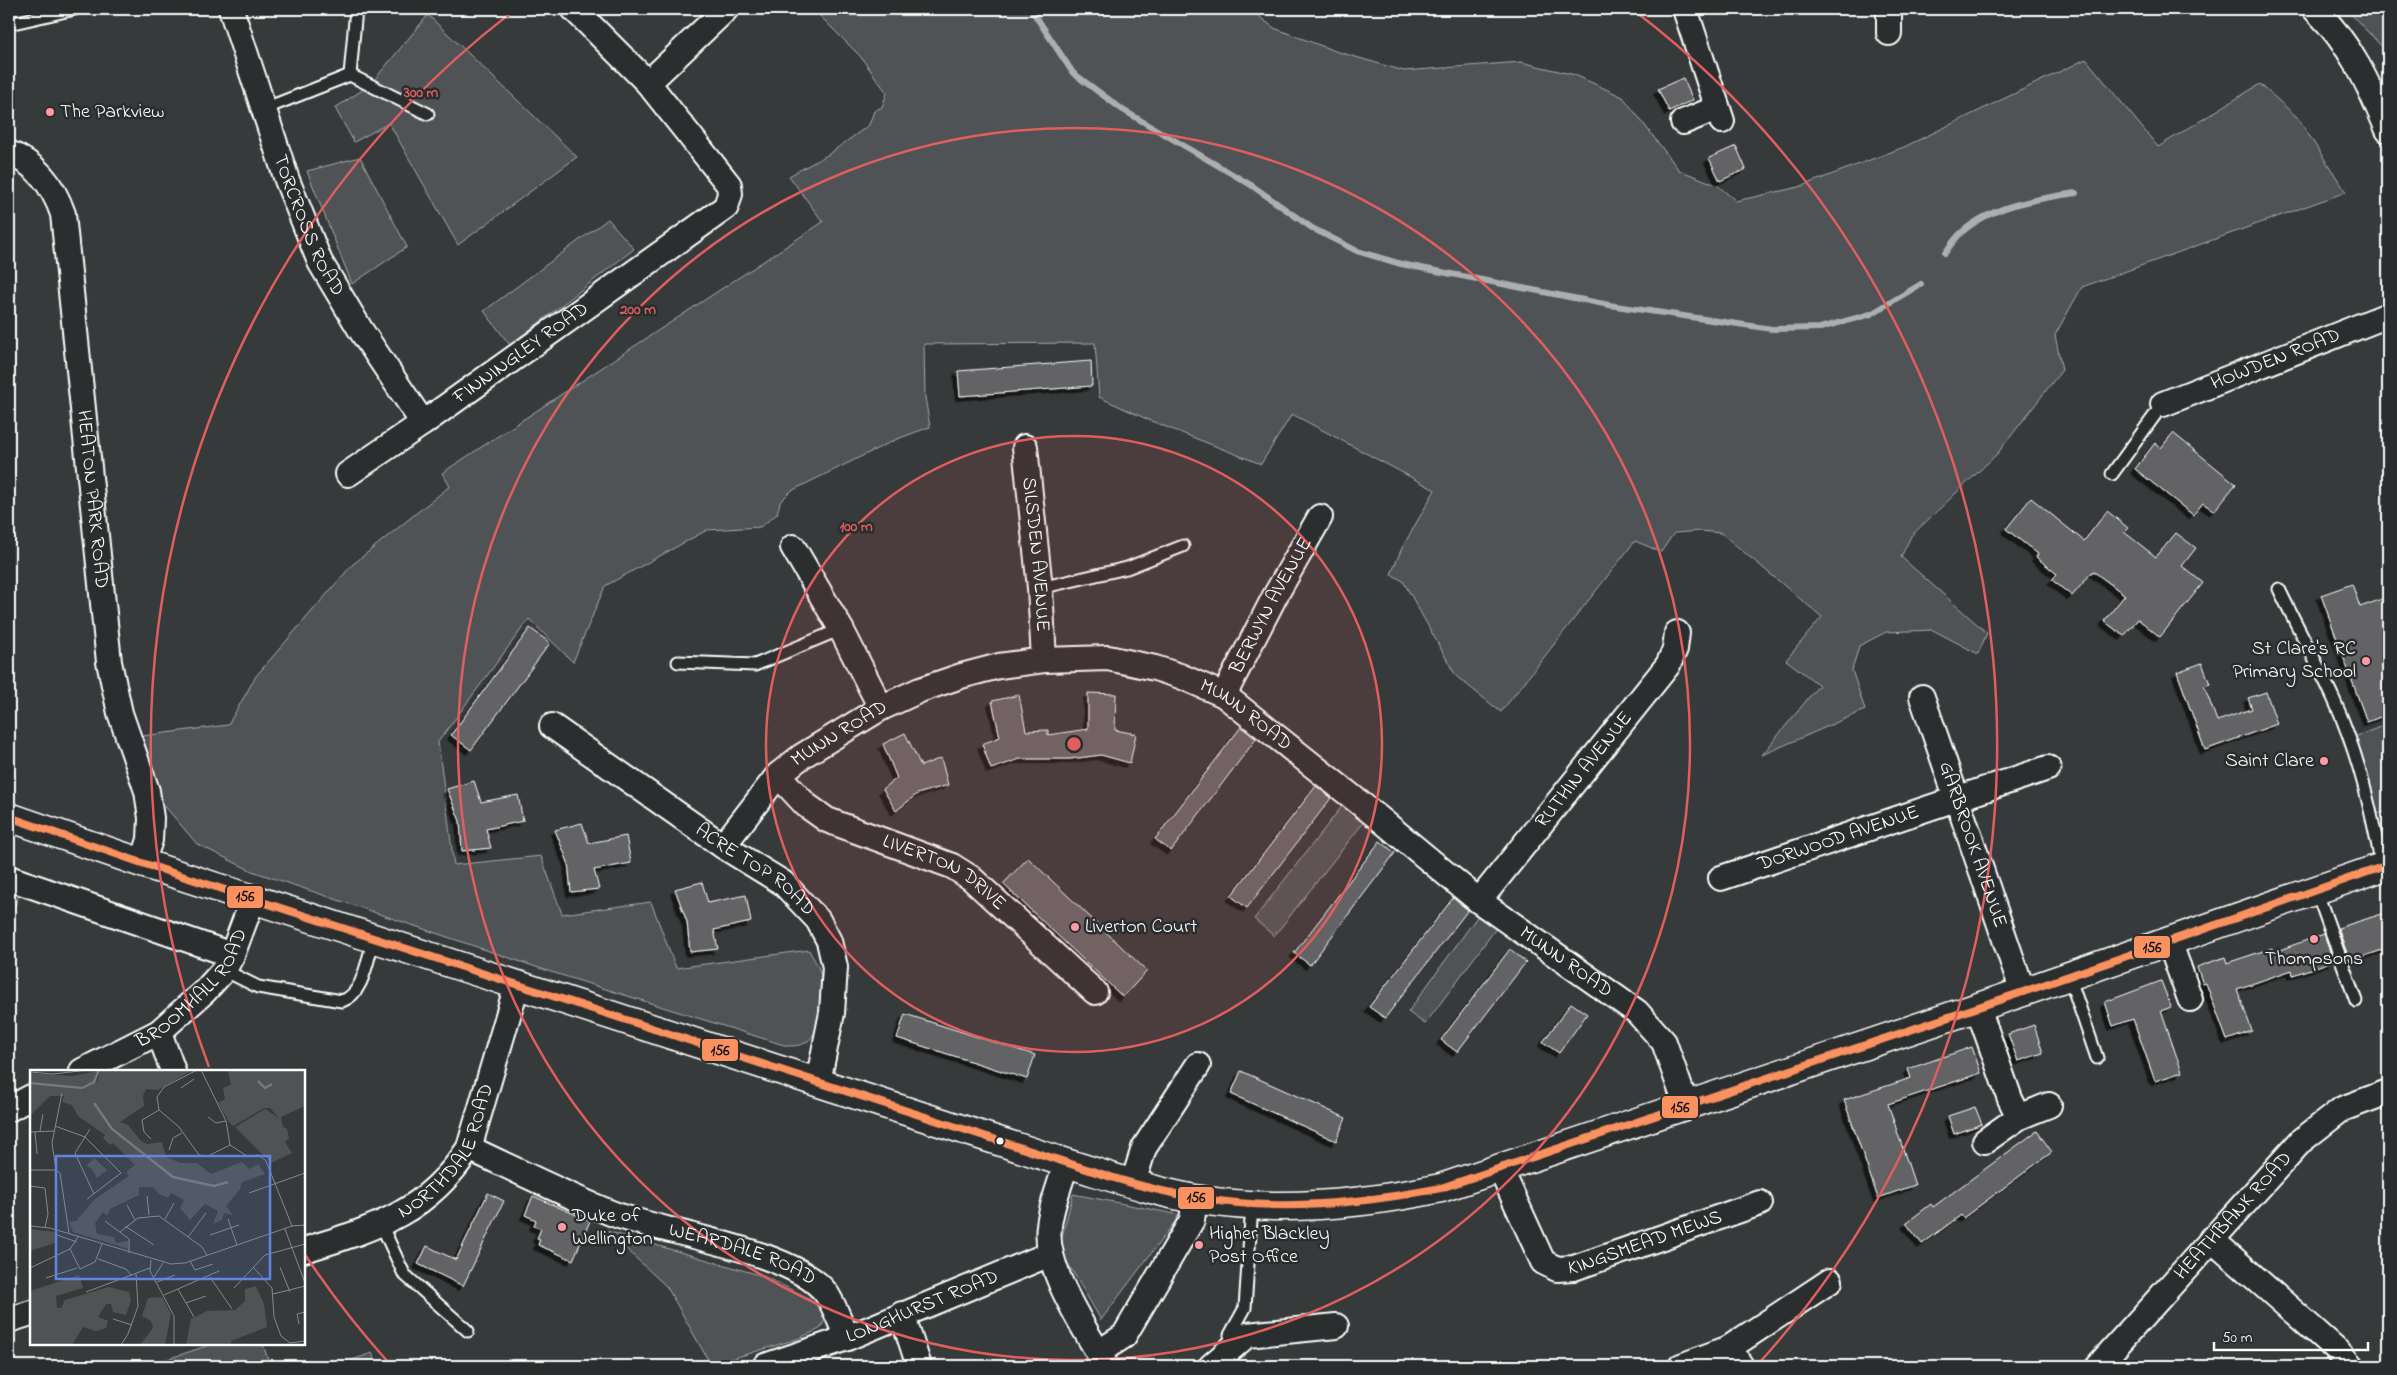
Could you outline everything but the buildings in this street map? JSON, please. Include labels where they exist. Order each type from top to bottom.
[{"type":"main road","points":[[9,817],[374,939],[1066,1163],[1195,1199],[1252,1205],[1324,1205],[1363,1202],[1441,1188],[1978,1008],[2385,866]]},
{"type":"street","name":"TORCROSS ROAD","points":[[232,9],[287,180],[320,262],[360,329],[423,424]]},
{"type":"street","name":"FINNINGLEY ROAD","points":[[348,474],[423,424],[726,207],[730,194],[729,185],[648,83],[574,9]]},
{"type":"street","points":[[648,83],[726,9]]},
{"type":"street","points":[[1683,122],[1719,115],[1685,9]]},
{"type":"street","points":[[1889,9],[1889,33]]},
{"type":"street","points":[[2315,9],[2350,50],[2368,82],[2388,130]]},
{"type":"street","name":"HEATON PARK ROAD","points":[[9,153],[24,159],[39,172],[50,185],[63,214],[109,662],[120,713],[147,791],[151,818],[150,840],[142,863]]},
{"type":"street","name":"HOWDEN ROAD","points":[[2163,404],[2388,315]]},
{"type":"street","name":"SILSDEN AVENUE","points":[[1025,447],[1040,588],[1044,660]]},
{"type":"street","name":"BERWYN AVENUE","points":[[1224,695],[1275,596],[1320,517]]},
{"type":"street","points":[[794,548],[841,629],[881,708]]},
{"type":"street","name":"RUTHIN AVENUE","points":[[1479,901],[1668,665],[1676,649],[1678,633]]},
{"type":"street","name":"MUNN ROAD","points":[[723,846],[778,775],[802,756],[881,708],[961,676],[999,666],[1044,660],[1108,658],[1128,662],[1180,676],[1224,695],[1380,819],[1479,901],[1637,1012],[1664,1042],[1686,1105]]},
{"type":"street","name":"GARBROOK AVENUE","points":[[1922,697],[2023,992]]},
{"type":"street","name":"ACRE TOP ROAD","points":[[552,726],[723,846],[783,884],[818,920],[828,941],[836,967],[833,1004],[818,1082]]},
{"type":"street","name":"DORWOOD AVENUE","points":[[1721,878],[2048,768]]},
{"type":"street","name":"LIVERTON DRIVE","points":[[778,775],[806,805],[827,820],[952,866],[971,878],[1095,992]]},
{"type":"street","points":[[9,878],[228,963]]},
{"type":"street","name":"BROOMHALL ROAD","points":[[84,1070],[159,1032],[205,991],[228,963],[254,899]]},
{"type":"street","points":[[2169,941],[2190,999]]},
{"type":"street","name":"NORTHDALE ROAD","points":[[305,1250],[371,1229],[418,1204],[442,1183],[469,1148],[517,984]]},
{"type":"street","points":[[1978,1008],[2010,1099],[2019,1117]]},
{"type":"street","points":[[159,1032],[173,1070]]},
{"type":"street","points":[[1133,1183],[1144,1148],[1198,1065]]},
{"type":"street","name":"HEATHBANK ROAD","points":[[2098,1366],[2301,1141],[2342,1108],[2388,1092]]},
{"type":"street","points":[[9,1109],[30,1098]]},
{"type":"street","points":[[1985,1141],[2019,1117],[2049,1106]]},
{"type":"street","name":"WEARDALE ROAD","points":[[469,1148],[612,1214],[736,1248],[784,1265],[807,1278],[825,1292],[847,1338]]},
{"type":"street","points":[[1066,1163],[1048,1226],[1050,1254],[1058,1279],[1102,1359],[1124,1336],[1192,1220],[1195,1199]]},
{"type":"street","name":"KINGSMEAD MEWS","points":[[1500,1168],[1543,1262],[1557,1269],[1574,1268],[1760,1203]]},
{"type":"street","points":[[2211,1239],[2338,1351],[2351,1366]]},
{"type":"street","name":"LONGHURST ROAD","points":[[765,1366],[847,1338],[1050,1254]]},
{"type":"street","points":[[1681,1366],[1735,1357],[1830,1281]]},
{"type":"street","points":[[9,1320],[30,1312]]},
{"type":"street","points":[[902,1314],[919,1366]]},
{"type":"street","points":[[1211,1366],[1247,1335],[1336,1326]]},
{"type":"lane","points":[[9,24],[75,9]]},
{"type":"lane","points":[[350,75],[356,9]]},
{"type":"lane","points":[[264,109],[350,75],[428,114]]},
{"type":"lane","points":[[2112,474],[2163,404]]},
{"type":"lane","points":[[1040,588],[1127,568],[1183,546]]},
{"type":"lane","points":[[2279,588],[2335,701],[2349,736],[2368,794],[2385,866]]},
{"type":"lane","points":[[678,662],[756,665],[841,629]]},
{"type":"lane","points":[[2316,890],[2356,1001]]},
{"type":"lane","points":[[228,963],[258,987],[342,1001],[350,998],[358,989],[374,939]]},
{"type":"lane","points":[[2069,976],[2097,1058]]},
{"type":"lane","points":[[1239,1342],[1230,1335],[1245,1308],[1252,1205]]},
{"type":"lane","points":[[381,1224],[404,1274],[468,1331]]},
{"type":"shaded area","points":[[813,9],[1237,9],[1256,14],[1274,28],[1335,51],[1404,71],[1521,62],[1575,75],[1623,97],[1679,170],[1717,185],[1736,201],[1799,187],[1904,147],[2086,59],[2158,147],[2260,84],[2297,117],[2346,192],[2082,287],[2055,335],[2062,370],[1997,454],[1911,536],[1901,557],[1987,633],[1978,654],[1933,630],[1886,632],[1859,646],[1852,670],[1865,710],[1762,755],[1819,685],[1786,660],[1822,617],[1721,533],[1701,531],[1674,533],[1661,552],[1635,541],[1501,712],[1456,676],[1403,581],[1391,574],[1402,548],[1435,490],[1292,414],[1261,464],[1151,421],[1099,397],[1095,343],[924,344],[925,397],[930,427],[897,439],[791,491],[780,502],[777,514],[760,527],[707,530],[605,586],[573,662],[529,619],[438,742],[454,865],[541,856],[562,914],[651,902],[676,968],[809,950],[820,972],[822,1008],[818,1025],[807,1042],[787,1046],[545,970],[252,871],[197,844],[151,790],[142,736],[228,725],[256,676],[352,565],[450,486],[442,473],[823,222],[789,176],[829,154],[869,125],[874,111],[882,107],[887,93],[860,56]]},
{"type":"shaded area","points":[[2346,9],[2388,9],[2388,53]]},
{"type":"shaded area","points":[[428,15],[577,157],[458,245],[389,123],[354,142],[335,108],[370,85]]},
{"type":"shaded area","points":[[360,157],[407,247],[352,284],[307,171]]},
{"type":"shaded area","points":[[608,219],[634,249],[510,345],[484,311]]},
{"type":"shaded area","points":[[2388,724],[2388,811],[2378,814],[2354,737]]},
{"type":"shaded area","points":[[1346,801],[1367,818],[1274,936],[1254,919]]},
{"type":"shaded area","points":[[9,863],[25,876],[9,925]]},
{"type":"shaded area","points":[[1482,910],[1500,923],[1425,1024],[1408,1012]]},
{"type":"shaded area","points":[[1073,1194],[1180,1215],[1101,1320],[1059,1248]]},
{"type":"shaded area","points":[[607,1231],[763,1276],[807,1297],[827,1316],[820,1329],[797,1339],[711,1365],[667,1287]]},
{"type":"shaded area","points":[[210,1345],[263,1345],[270,1366],[146,1366]]},
{"type":"shaded area","points":[[372,1353],[377,1366],[355,1366],[352,1360]]},
{"type":"waterway","points":[[1031,9],[1073,73],[1123,110],[1251,185],[1312,228],[1357,251],[1401,264],[1609,305],[1772,329],[1820,328],[1871,314],[1921,284]]},
{"type":"waterway","points":[[1945,253],[1962,232],[1987,215],[2031,201],[2076,193]]},
{"type":"transit line","name":"156","points":[[9,817],[142,863],[1114,1178],[1157,1190],[1198,1198],[1277,1205],[1356,1201],[1441,1188],[2023,992],[2388,865]]},
{"type":"place","name":"The Parkview","points":[[50,112]]},
{"type":"place","name":"St Clare's RC Primary School","points":[[2366,661]]},
{"type":"place","name":"Saint Clare","points":[[2324,761]]},
{"type":"place","name":"Liverton Court","points":[[1075,927]]},
{"type":"place","name":"Thompsons","points":[[2314,939]]},
{"type":"place","name":"Duke of Wellington","points":[[562,1227]]},
{"type":"place","name":"Higher Blackley Post Office","points":[[1199,1245]]}]
